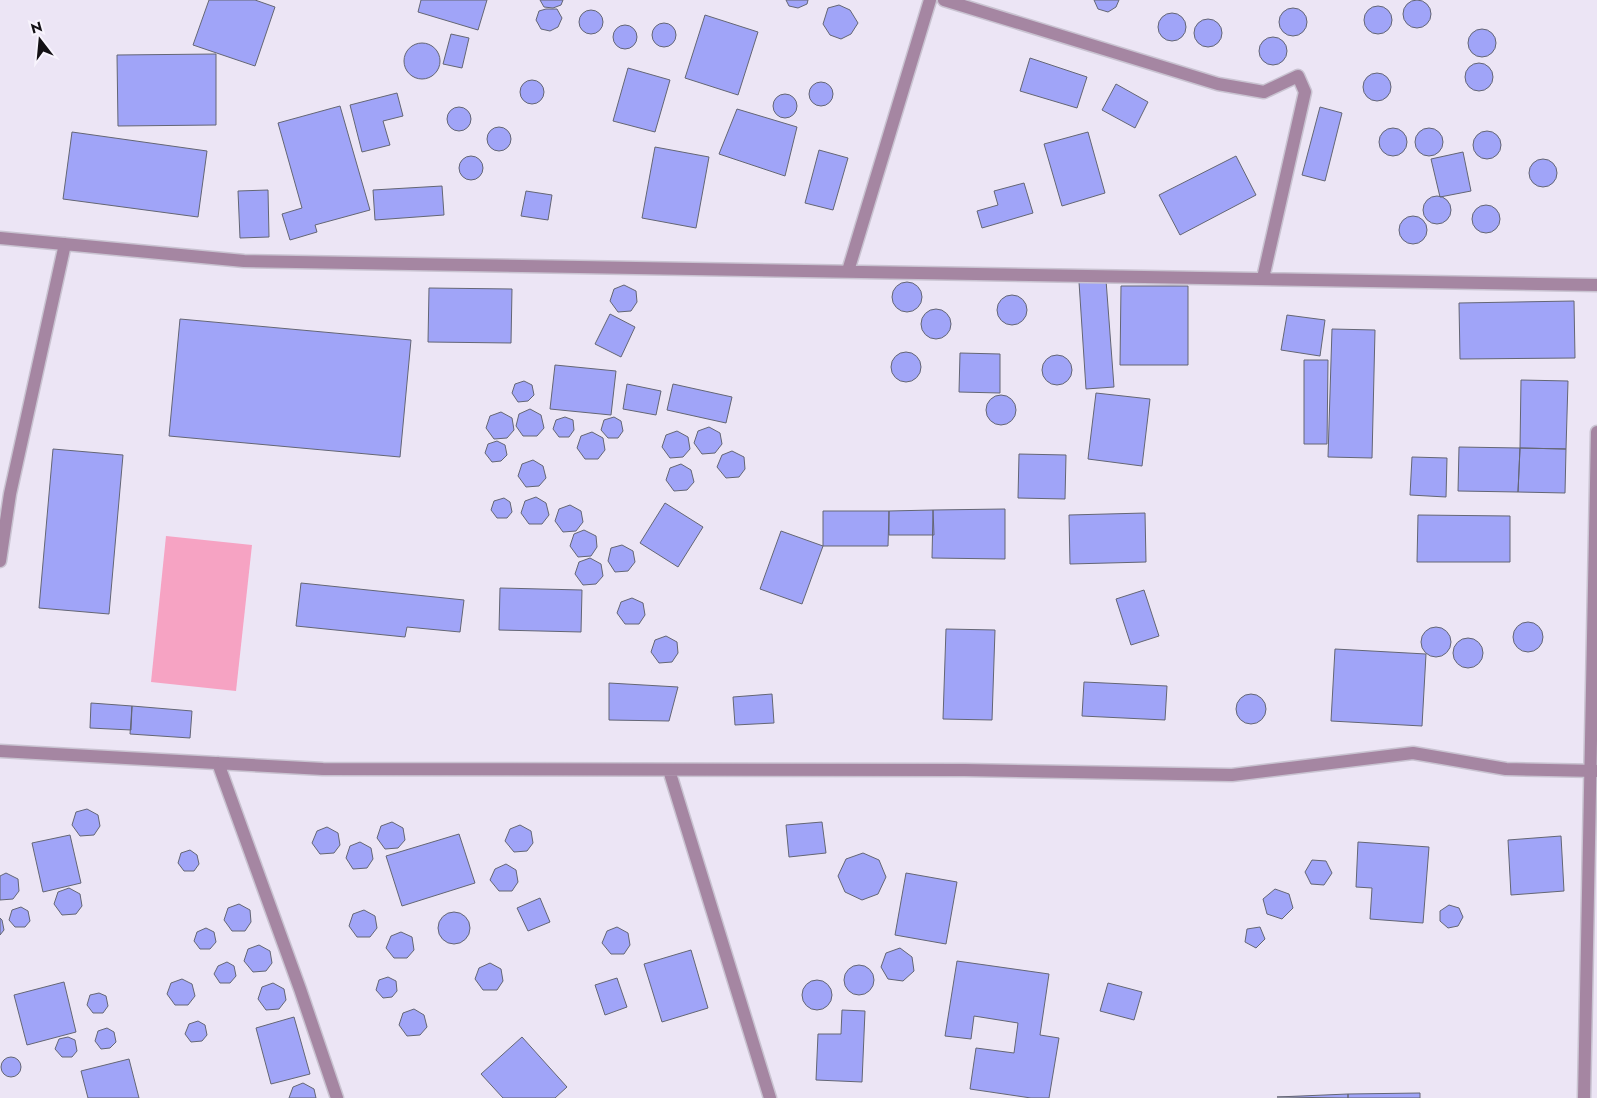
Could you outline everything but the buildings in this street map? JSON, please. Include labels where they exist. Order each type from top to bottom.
[{"type":"street","points":[[848,271],[930,0]]},
{"type":"street","points":[[944,0],[1218,84],[1264,92],[1298,76],[1305,92],[1263,278]]},
{"type":"street","points":[[0,238],[244,261],[1597,285]]},
{"type":"street","points":[[0,561],[10,494],[64,244]]},
{"type":"street","points":[[1584,1098],[1591,1037],[1597,432]]},
{"type":"street","points":[[0,751],[323,768],[965,770],[1232,775],[1413,753],[1506,769],[1593,771]]},
{"type":"street","points":[[218,763],[300,989],[337,1098]]},
{"type":"street","points":[[669,770],[770,1098]]},
{"type":"shaded area","points":[[166,536],[252,545],[236,691],[151,682]]}]
